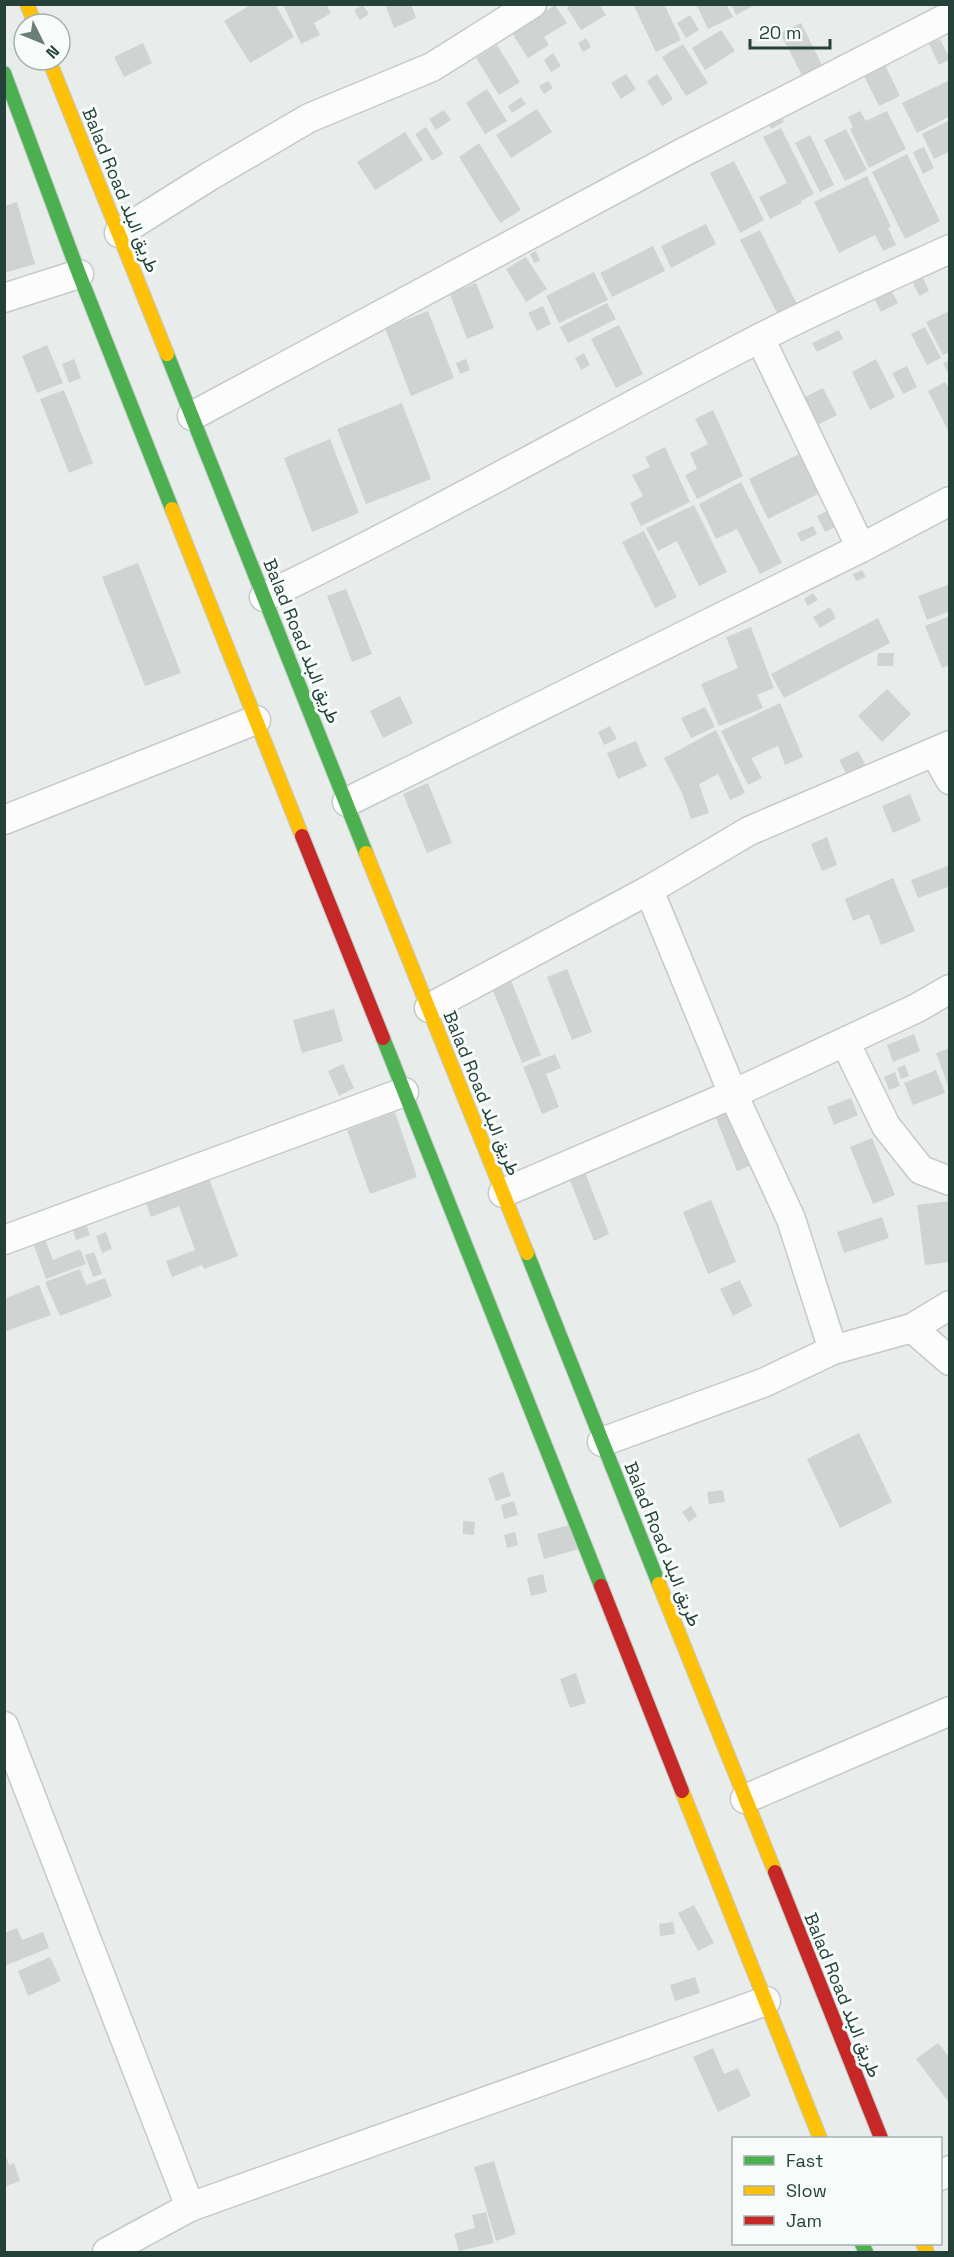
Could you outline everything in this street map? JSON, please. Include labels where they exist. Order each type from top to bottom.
[{"type":"highway","name":"Balad Road طريق البلد","points":[[54,72],[880,2137]]},
{"type":"highway","points":[[4,74],[79,274],[819,2137]]},
{"type":"street","points":[[119,233],[309,118],[432,67],[532,4]]},
{"type":"street","points":[[192,416],[682,153],[950,16]]},
{"type":"street","points":[[264,597],[361,550],[760,338],[830,303],[950,249]]},
{"type":"street","points":[[4,298],[79,274]]},
{"type":"street","points":[[760,338],[861,548]]},
{"type":"street","points":[[347,802],[861,548],[950,501]]},
{"type":"street","points":[[4,820],[256,720]]},
{"type":"street","points":[[429,1008],[649,890],[749,831],[942,749],[950,780]]},
{"type":"street","points":[[649,890],[733,1094],[791,1219],[833,1350]]},
{"type":"street","points":[[503,1193],[733,1094],[845,1042],[950,989]]},
{"type":"street","points":[[845,1042],[886,1126],[921,1170],[950,1181]]},
{"type":"street","points":[[4,1240],[404,1092]]},
{"type":"street","points":[[603,1442],[763,1383],[833,1350],[912,1328],[950,1305]]},
{"type":"street","points":[[912,1328],[950,1361]]},
{"type":"street","points":[[745,1799],[950,1711]]},
{"type":"street","points":[[4,1726],[190,2207]]},
{"type":"street","points":[[106,2253],[190,2207],[766,2001]]},
{"type":"building","points":[[252,4],[275,4],[294,37],[250,63],[224,21]]},
{"type":"building","points":[[283,4],[326,4],[331,13],[314,23],[320,35],[301,44]]},
{"type":"building","points":[[385,4],[411,4],[416,18],[394,28]]},
{"type":"building","points":[[572,4],[599,4],[606,15],[581,30],[567,8]]},
{"type":"building","points":[[633,4],[664,4],[681,40],[656,52]]},
{"type":"building","points":[[696,4],[726,4],[733,17],[708,29]]},
{"type":"building","points":[[731,4],[757,4],[736,15]]},
{"type":"building","points":[[363,5],[369,14],[360,20],[354,10]]},
{"type":"building","points":[[555,5],[567,23],[544,37],[549,45],[528,58],[510,30]]},
{"type":"building","points":[[690,15],[699,30],[686,38],[677,23]]},
{"type":"building","points":[[801,23],[824,69],[804,79],[780,33]]},
{"type":"building","points":[[721,30],[735,51],[705,70],[692,48]]},
{"type":"building","points":[[586,38],[591,47],[583,52],[578,43]]},
{"type":"building","points":[[940,39],[950,59],[939,65],[929,44]]},
{"type":"building","points":[[143,43],[152,63],[124,77],[114,57]]},
{"type":"building","points":[[683,44],[708,83],[686,96],[662,57]]},
{"type":"building","points":[[497,45],[520,82],[499,95],[476,58]]},
{"type":"building","points":[[553,53],[561,66],[551,72],[544,60]]},
{"type":"building","points":[[884,63],[900,96],[879,106],[863,74]]},
{"type":"building","points":[[626,74],[636,89],[621,99],[611,83]]},
{"type":"building","points":[[657,74],[673,99],[662,106],[647,81]]},
{"type":"building","points":[[950,80],[950,116],[917,133],[902,103]]},
{"type":"building","points":[[548,81],[553,88],[544,94],[539,86]]},
{"type":"building","points":[[487,89],[507,121],[485,134],[466,103]]},
{"type":"building","points":[[521,97],[526,104],[512,113],[508,106]]},
{"type":"building","points":[[537,109],[552,132],[511,158],[496,135]]},
{"type":"building","points":[[444,110],[451,120],[436,130],[429,119]]},
{"type":"building","points":[[860,111],[866,121],[887,111],[906,149],[869,168],[850,129],[853,127],[848,117]]},
{"type":"building","points":[[780,114],[784,122],[771,129],[768,121]]},
{"type":"building","points":[[950,120],[950,151],[934,159],[922,134]]},
{"type":"building","points":[[426,127],[443,154],[432,161],[415,134]]},
{"type":"building","points":[[781,128],[814,194],[801,201],[802,203],[770,219],[759,197],[787,183],[763,137]]},
{"type":"building","points":[[846,129],[867,170],[845,181],[824,140]]},
{"type":"building","points":[[405,132],[423,160],[375,190],[357,162]]},
{"type":"building","points":[[810,135],[834,185],[820,192],[795,143]]},
{"type":"building","points":[[479,143],[521,210],[500,223],[459,157]]},
{"type":"building","points":[[924,147],[934,168],[923,174],[913,152]]},
{"type":"building","points":[[907,154],[940,221],[905,239],[872,172]]},
{"type":"building","points":[[734,161],[764,220],[740,233],[710,173]]},
{"type":"building","points":[[867,176],[891,227],[888,228],[896,245],[883,251],[875,235],[839,253],[814,202]]},
{"type":"building","points":[[17,202],[35,264],[4,273],[4,206]]},
{"type":"building","points":[[706,224],[716,244],[671,268],[661,246]]},
{"type":"building","points":[[760,230],[797,304],[777,313],[740,240]]},
{"type":"building","points":[[653,246],[665,271],[612,297],[600,273]]},
{"type":"building","points":[[536,251],[540,261],[534,263],[530,254]]},
{"type":"building","points":[[526,257],[547,289],[526,302],[506,269]]},
{"type":"building","points":[[594,272],[608,300],[559,323],[546,296]]},
{"type":"building","points":[[923,278],[929,291],[919,296],[913,283]]},
{"type":"building","points":[[476,283],[494,328],[467,339],[450,294]]},
{"type":"building","points":[[891,290],[898,303],[881,312],[874,298]]},
{"type":"building","points":[[607,303],[616,319],[568,343],[560,327]]},
{"type":"building","points":[[543,306],[551,324],[537,331],[528,313]]},
{"type":"building","points":[[428,311],[454,378],[411,396],[385,328]]},
{"type":"building","points":[[950,311],[950,352],[943,355],[926,322]]},
{"type":"building","points":[[619,325],[643,374],[616,388],[591,339]]},
{"type":"building","points":[[925,327],[941,358],[927,365],[911,334]]},
{"type":"building","points":[[839,330],[843,339],[817,352],[812,343]]},
{"type":"building","points":[[47,345],[63,383],[37,393],[22,356]]},
{"type":"building","points":[[584,353],[590,365],[581,370],[575,358]]},
{"type":"building","points":[[74,359],[81,378],[69,383],[62,364]]},
{"type":"building","points":[[466,359],[470,370],[460,374],[456,363]]},
{"type":"building","points":[[876,359],[895,397],[870,410],[852,372]]},
{"type":"building","points":[[950,360],[950,377],[943,363]]},
{"type":"building","points":[[907,366],[917,387],[903,394],[892,373]]},
{"type":"building","points":[[945,382],[950,390],[950,434],[928,391]]},
{"type":"building","points":[[823,388],[837,415],[814,427],[801,399]]},
{"type":"building","points":[[64,390],[93,463],[69,473],[40,399]]},
{"type":"building","points":[[402,403],[431,479],[366,504],[337,429]]},
{"type":"building","points":[[713,410],[743,476],[697,499],[685,475],[697,469],[690,453],[708,444],[695,419]]},
{"type":"building","points":[[330,439],[359,513],[312,532],[284,458]]},
{"type":"building","points":[[665,447],[690,502],[641,526],[630,503],[643,496],[632,475],[650,467],[645,457]]},
{"type":"building","points":[[799,454],[818,494],[768,519],[749,479]]},
{"type":"building","points":[[741,482],[782,563],[760,574],[737,529],[716,539],[699,504]]},
{"type":"building","points":[[694,505],[727,572],[699,586],[677,541],[658,551],[646,528]]},
{"type":"building","points":[[831,509],[839,525],[825,532],[817,516]]},
{"type":"building","points":[[813,526],[817,534],[801,542],[797,533]]},
{"type":"building","points":[[644,531],[677,597],[655,608],[622,542]]},
{"type":"building","points":[[138,563],[181,673],[145,686],[102,577]]},
{"type":"building","points":[[862,570],[866,577],[856,581],[853,574]]},
{"type":"building","points":[[950,584],[950,611],[927,620],[918,596]]},
{"type":"building","points":[[346,589],[372,654],[352,662],[327,596]]},
{"type":"building","points":[[813,593],[818,600],[808,606],[804,599]]},
{"type":"building","points":[[830,607],[836,618],[820,628],[813,617]]},
{"type":"building","points":[[950,616],[950,665],[942,668],[925,626]]},
{"type":"building","points":[[878,618],[890,643],[784,698],[771,674]]},
{"type":"building","points":[[751,627],[774,688],[757,695],[763,708],[719,726],[701,684],[738,668],[726,637]]},
{"type":"building","points":[[878,653],[894,653],[893,666],[877,666]]},
{"type":"building","points":[[887,689],[911,714],[882,742],[858,716]]},
{"type":"building","points":[[400,696],[413,723],[383,738],[370,711]]},
{"type":"building","points":[[780,703],[803,757],[785,765],[778,746],[751,758],[762,778],[748,785],[721,731]]},
{"type":"building","points":[[705,707],[715,727],[691,738],[681,718]]},
{"type":"building","points":[[610,726],[617,739],[604,745],[598,732]]},
{"type":"building","points":[[716,730],[745,793],[730,800],[718,774],[699,784],[709,813],[691,819],[682,793],[664,758]]},
{"type":"building","points":[[636,741],[647,766],[618,779],[607,753]]},
{"type":"building","points":[[858,751],[866,766],[847,775],[839,760]]},
{"type":"building","points":[[428,783],[452,843],[427,853],[403,794]]},
{"type":"building","points":[[910,794],[921,821],[893,833],[882,806]]},
{"type":"building","points":[[827,837],[837,865],[822,871],[811,844]]},
{"type":"building","points":[[950,865],[950,886],[918,898],[911,880]]},
{"type":"building","points":[[893,878],[915,931],[881,945],[869,914],[853,921],[845,899]]},
{"type":"building","points":[[567,969],[592,1032],[572,1040],[547,977]]},
{"type":"building","points":[[509,975],[541,1055],[522,1063],[490,983]]},
{"type":"building","points":[[334,1009],[343,1041],[302,1053],[293,1020]]},
{"type":"building","points":[[914,1034],[920,1051],[893,1062],[887,1045]]},
{"type":"building","points":[[950,1048],[950,1088],[949,1088],[936,1053]]},
{"type":"building","points":[[555,1054],[561,1068],[546,1074],[559,1107],[542,1114],[523,1067]]},
{"type":"building","points":[[343,1064],[354,1088],[339,1096],[328,1071]]},
{"type":"building","points":[[905,1065],[909,1076],[901,1079],[897,1068]]},
{"type":"building","points":[[936,1070],[945,1093],[913,1105],[904,1083]]},
{"type":"building","points":[[895,1072],[900,1086],[889,1090],[884,1077]]},
{"type":"building","points":[[851,1098],[858,1115],[834,1125],[827,1107]]},
{"type":"building","points":[[732,1106],[755,1164],[737,1171],[714,1113]]},
{"type":"building","points":[[395,1112],[417,1177],[370,1194],[347,1130]]},
{"type":"building","points":[[872,1138],[895,1195],[873,1204],[850,1147]]},
{"type":"building","points":[[583,1167],[609,1234],[594,1241],[567,1173]]},
{"type":"building","points":[[208,1176],[238,1256],[204,1269],[202,1265],[172,1277],[166,1261],[195,1250],[179,1206],[151,1217],[145,1200]]},
{"type":"building","points":[[711,1200],[736,1262],[708,1274],[683,1212]]},
{"type":"building","points":[[950,1201],[950,1262],[925,1265],[917,1205]]},
{"type":"building","points":[[882,1217],[889,1238],[844,1253],[837,1232]]},
{"type":"building","points":[[84,1219],[90,1235],[76,1240],[71,1224]]},
{"type":"building","points":[[106,1232],[112,1249],[102,1253],[96,1236]]},
{"type":"building","points":[[44,1236],[53,1260],[80,1249],[86,1264],[46,1279],[32,1240]]},
{"type":"building","points":[[94,1252],[102,1274],[93,1277],[85,1255]]},
{"type":"building","points":[[80,1269],[86,1285],[105,1278],[112,1296],[60,1316],[45,1282]]},
{"type":"building","points":[[740,1280],[752,1306],[733,1316],[720,1289]]},
{"type":"building","points":[[39,1285],[51,1315],[4,1332],[4,1299]]},
{"type":"building","points":[[859,1433],[892,1502],[840,1528],[807,1459]]},
{"type":"building","points":[[503,1472],[511,1496],[496,1501],[488,1478]]},
{"type":"building","points":[[723,1490],[725,1502],[709,1504],[707,1492]]},
{"type":"building","points":[[514,1501],[518,1515],[504,1519],[501,1505]]},
{"type":"building","points":[[691,1506],[697,1516],[689,1522],[682,1512]]},
{"type":"building","points":[[463,1521],[475,1522],[474,1535],[463,1534]]},
{"type":"building","points":[[572,1524],[579,1549],[544,1559],[537,1534]]},
{"type":"building","points":[[515,1532],[518,1545],[507,1548],[504,1535]]},
{"type":"building","points":[[543,1574],[547,1592],[531,1596],[527,1578]]},
{"type":"building","points":[[576,1673],[586,1703],[570,1708],[560,1679]]},
{"type":"building","points":[[694,1905],[714,1943],[698,1951],[678,1913]]},
{"type":"building","points":[[673,1922],[675,1934],[660,1936],[659,1924]]},
{"type":"building","points":[[17,1928],[22,1940],[43,1932],[49,1948],[4,1966],[4,1933]]},
{"type":"building","points":[[50,1957],[61,1981],[28,1996],[18,1971]]},
{"type":"building","points":[[695,1977],[700,1993],[675,2001],[670,1985]]},
{"type":"building","points":[[938,2043],[950,2058],[950,2104],[916,2059]]},
{"type":"building","points":[[713,2048],[724,2074],[738,2068],[751,2096],[718,2112],[693,2057]]},
{"type":"building","points":[[5,2154],[9,2165],[14,2163],[20,2181],[4,2187]]},
{"type":"building","points":[[494,2161],[516,2234],[496,2241],[474,2167]]},
{"type":"building","points":[[486,2212],[494,2243],[459,2251],[454,2234],[475,2228],[472,2215]]},
{"type":"traffic: fast","points":[[4,73],[79,274],[172,509]]},
{"type":"traffic: fast","points":[[167,354],[366,853]]},
{"type":"traffic: fast","points":[[383,1038],[601,1586]]},
{"type":"traffic: fast","points":[[527,1253],[659,1584]]},
{"type":"traffic: fast","points":[[862,2245],[866,2252]]},
{"type":"traffic: slow","points":[[27,4],[30,12]]},
{"type":"traffic: slow","points":[[54,72],[167,354]]},
{"type":"traffic: slow","points":[[172,509],[302,836]]},
{"type":"traffic: slow","points":[[366,853],[527,1253]]},
{"type":"traffic: slow","points":[[659,1584],[775,1872]]},
{"type":"traffic: slow","points":[[682,1791],[820,2137]]},
{"type":"traffic: slow","points":[[924,2245],[927,2252]]},
{"type":"traffic: jam","points":[[302,836],[383,1038]]},
{"type":"traffic: jam","points":[[601,1586],[682,1791]]},
{"type":"traffic: jam","points":[[775,1872],[881,2137]]}]
